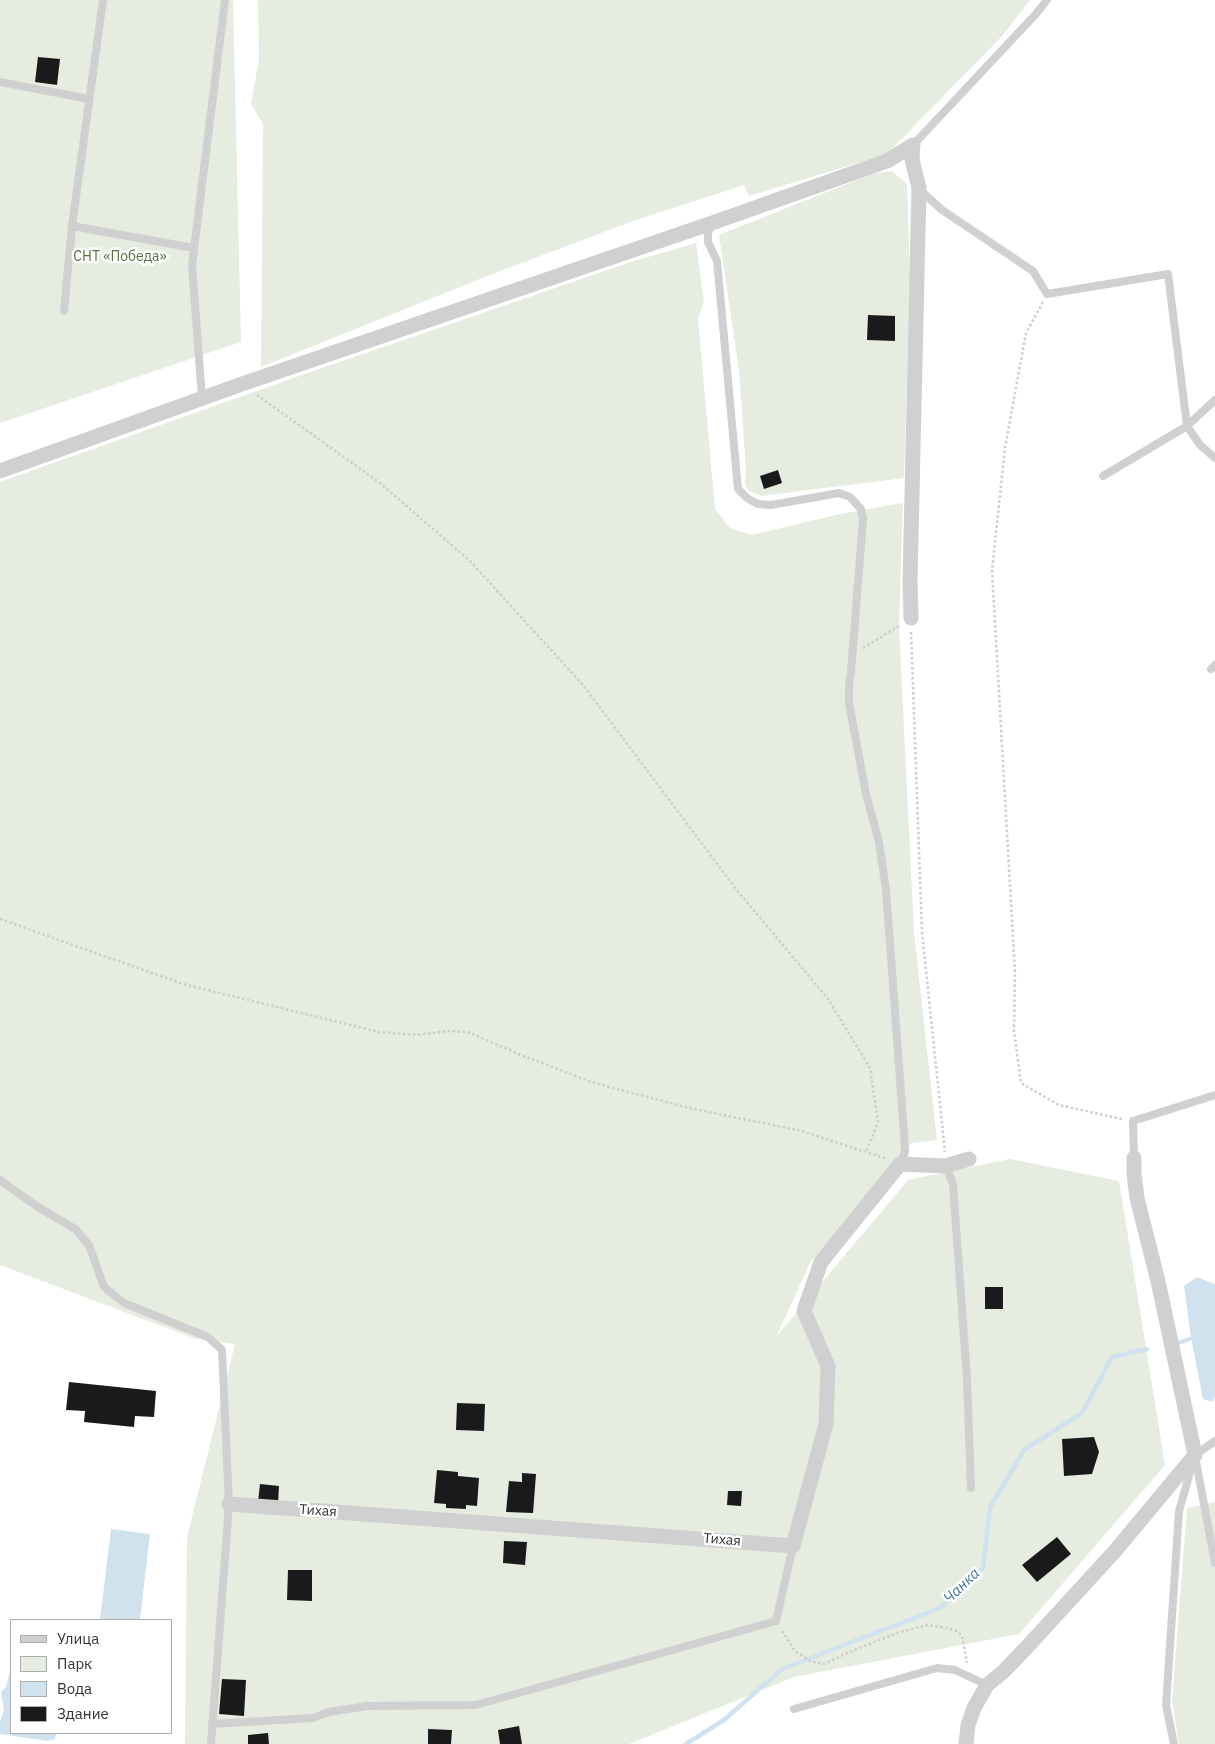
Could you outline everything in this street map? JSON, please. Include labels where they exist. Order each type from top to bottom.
[{"type":"street","points":[[911,618],[910,582],[919,188],[912,159],[913,145]]},
{"type":"street","points":[[0,471],[242,384],[887,161],[913,145]]},
{"type":"street","points":[[966,1744],[968,1724],[974,1708],[987,1685],[1003,1672],[1026,1648],[1115,1551],[1195,1454],[1138,1198],[1134,1158]]},
{"type":"street","points":[[793,1546],[826,1424],[828,1366],[804,1310],[821,1262],[900,1164],[946,1166],[969,1159]]},
{"type":"street","name":"Тихая","points":[[229,1504],[793,1546]]},
{"type":"lane","points":[[64,311],[72,226],[103,0]]},
{"type":"lane","points":[[202,398],[192,265],[226,0]]},
{"type":"lane","points":[[913,145],[1047,0]]},
{"type":"lane","points":[[0,82],[90,99]]},
{"type":"lane","points":[[919,188],[942,210],[1033,271],[1047,294],[1168,274],[1187,426],[1200,445],[1215,458]]},
{"type":"lane","points":[[712,223],[708,233],[708,242],[717,261],[738,489],[747,498],[758,504],[771,505],[839,493],[850,497],[861,508],[863,519],[848,686],[849,703],[866,794],[879,842],[886,890],[904,1134],[904,1152],[900,1164]]},
{"type":"lane","points":[[72,226],[194,248]]},
{"type":"lane","points":[[1103,476],[1187,426],[1215,400]]},
{"type":"lane","points":[[1134,1158],[1132,1121],[1215,1095]]},
{"type":"lane","points":[[946,1166],[953,1184],[954,1193],[967,1379],[971,1488]]},
{"type":"lane","points":[[0,1180],[38,1207],[75,1229],[89,1245],[104,1287],[124,1303],[208,1337],[222,1350],[229,1504],[211,1744]]},
{"type":"lane","points":[[1174,1744],[1166,1705],[1179,1511],[1195,1454],[1215,1441]]},
{"type":"lane","points":[[1195,1454],[1215,1563]]},
{"type":"lane","points":[[212,1724],[313,1718],[329,1712],[367,1706],[476,1705],[776,1621],[793,1546]]},
{"type":"lane","points":[[794,1709],[937,1668],[955,1670],[987,1685]]},
{"type":"path","points":[[1047,294],[1026,333],[1005,448],[992,570],[1015,973],[1014,1031],[1021,1084],[1059,1105],[1132,1121]]},
{"type":"path","points":[[242,384],[380,483],[470,561],[582,685],[736,889],[828,999],[870,1068],[878,1122],[866,1152]]},
{"type":"path","points":[[852,655],[911,618]]},
{"type":"path","points":[[911,618],[922,932],[946,1166]]},
{"type":"path","points":[[0,919],[183,984],[379,1032],[416,1035],[448,1031],[468,1032],[591,1082],[689,1108],[802,1131],[900,1164]]},
{"type":"path","points":[[776,1621],[795,1651],[810,1661],[824,1664],[897,1633],[927,1625],[956,1631],[962,1636],[969,1677]]},
{"type":"green space","name":"СНТ «Победа»","points":[[0,0],[233,0],[241,342],[0,423]]},
{"type":"green space","points":[[258,0],[1030,0],[1003,35],[887,154],[749,196],[744,185],[633,221],[482,278],[261,367],[263,124],[251,104],[259,59]]},
{"type":"green space","points":[[892,171],[907,184],[910,276],[904,478],[761,496],[749,491],[745,484],[746,470],[739,370],[719,235],[872,174]]},
{"type":"green space","points":[[696,243],[704,302],[698,319],[715,509],[730,528],[752,535],[840,514],[903,503],[899,627],[914,932],[937,1140],[912,1143],[810,1263],[776,1337],[908,1180],[1010,1159],[1119,1181],[1165,1465],[1019,1634],[794,1677],[629,1744],[185,1744],[187,1537],[235,1344],[196,1339],[0,1265],[0,482],[299,376],[631,262]]},
{"type":"green space","points":[[1215,1502],[1215,1744],[1179,1744],[1172,1701],[1187,1508]]},
{"type":"water","points":[[1197,1277],[1215,1284],[1215,1397],[1212,1402],[1203,1399],[1191,1338],[1184,1286]]},
{"type":"water","points":[[111,1529],[150,1534],[140,1619],[100,1619]]},
{"type":"water","points":[[10,1671],[10,1734],[56,1734],[55,1739],[47,1741],[0,1734],[0,1721],[4,1710],[1,1692],[6,1687]]},
{"type":"building","points":[[38,57],[60,59],[57,85],[35,82]]},
{"type":"building","points":[[868,315],[895,316],[895,341],[867,340]]},
{"type":"building","points":[[778,470],[782,483],[764,489],[760,476]]},
{"type":"building","points":[[985,1287],[1003,1287],[1003,1309],[985,1309]]},
{"type":"building","points":[[69,1382],[156,1391],[154,1417],[135,1416],[134,1427],[84,1422],[85,1411],[66,1410]]},
{"type":"building","points":[[457,1403],[485,1404],[484,1431],[456,1430]]},
{"type":"building","points":[[1094,1437],[1099,1452],[1092,1474],[1064,1476],[1062,1439]]},
{"type":"building","points":[[437,1470],[458,1472],[458,1476],[479,1478],[477,1506],[466,1505],[466,1509],[446,1508],[446,1504],[434,1503]]},
{"type":"building","points":[[522,1473],[536,1474],[533,1513],[506,1512],[509,1481],[522,1482]]},
{"type":"building","points":[[260,1484],[279,1486],[278,1503],[258,1502]]},
{"type":"building","points":[[728,1491],[742,1491],[741,1506],[727,1505]]},
{"type":"building","points":[[1057,1537],[1071,1554],[1037,1582],[1022,1565]]},
{"type":"building","points":[[504,1541],[527,1542],[525,1565],[503,1563]]},
{"type":"building","points":[[288,1570],[312,1570],[312,1601],[287,1600]]},
{"type":"building","points":[[222,1679],[246,1680],[244,1716],[219,1714]]},
{"type":"building","points":[[519,1726],[522,1744],[500,1744],[498,1730]]},
{"type":"building","points":[[428,1729],[452,1730],[451,1744],[428,1744]]},
{"type":"building","points":[[268,1733],[269,1744],[248,1744],[248,1735]]},
{"type":"waterway","name":"Чанка","points":[[1178,1343],[1195,1337]]},
{"type":"waterway","name":"Чанка","points":[[686,1744],[724,1720],[782,1669],[940,1608],[983,1568],[990,1507],[1024,1450],[1082,1413],[1112,1357],[1147,1349]]}]
